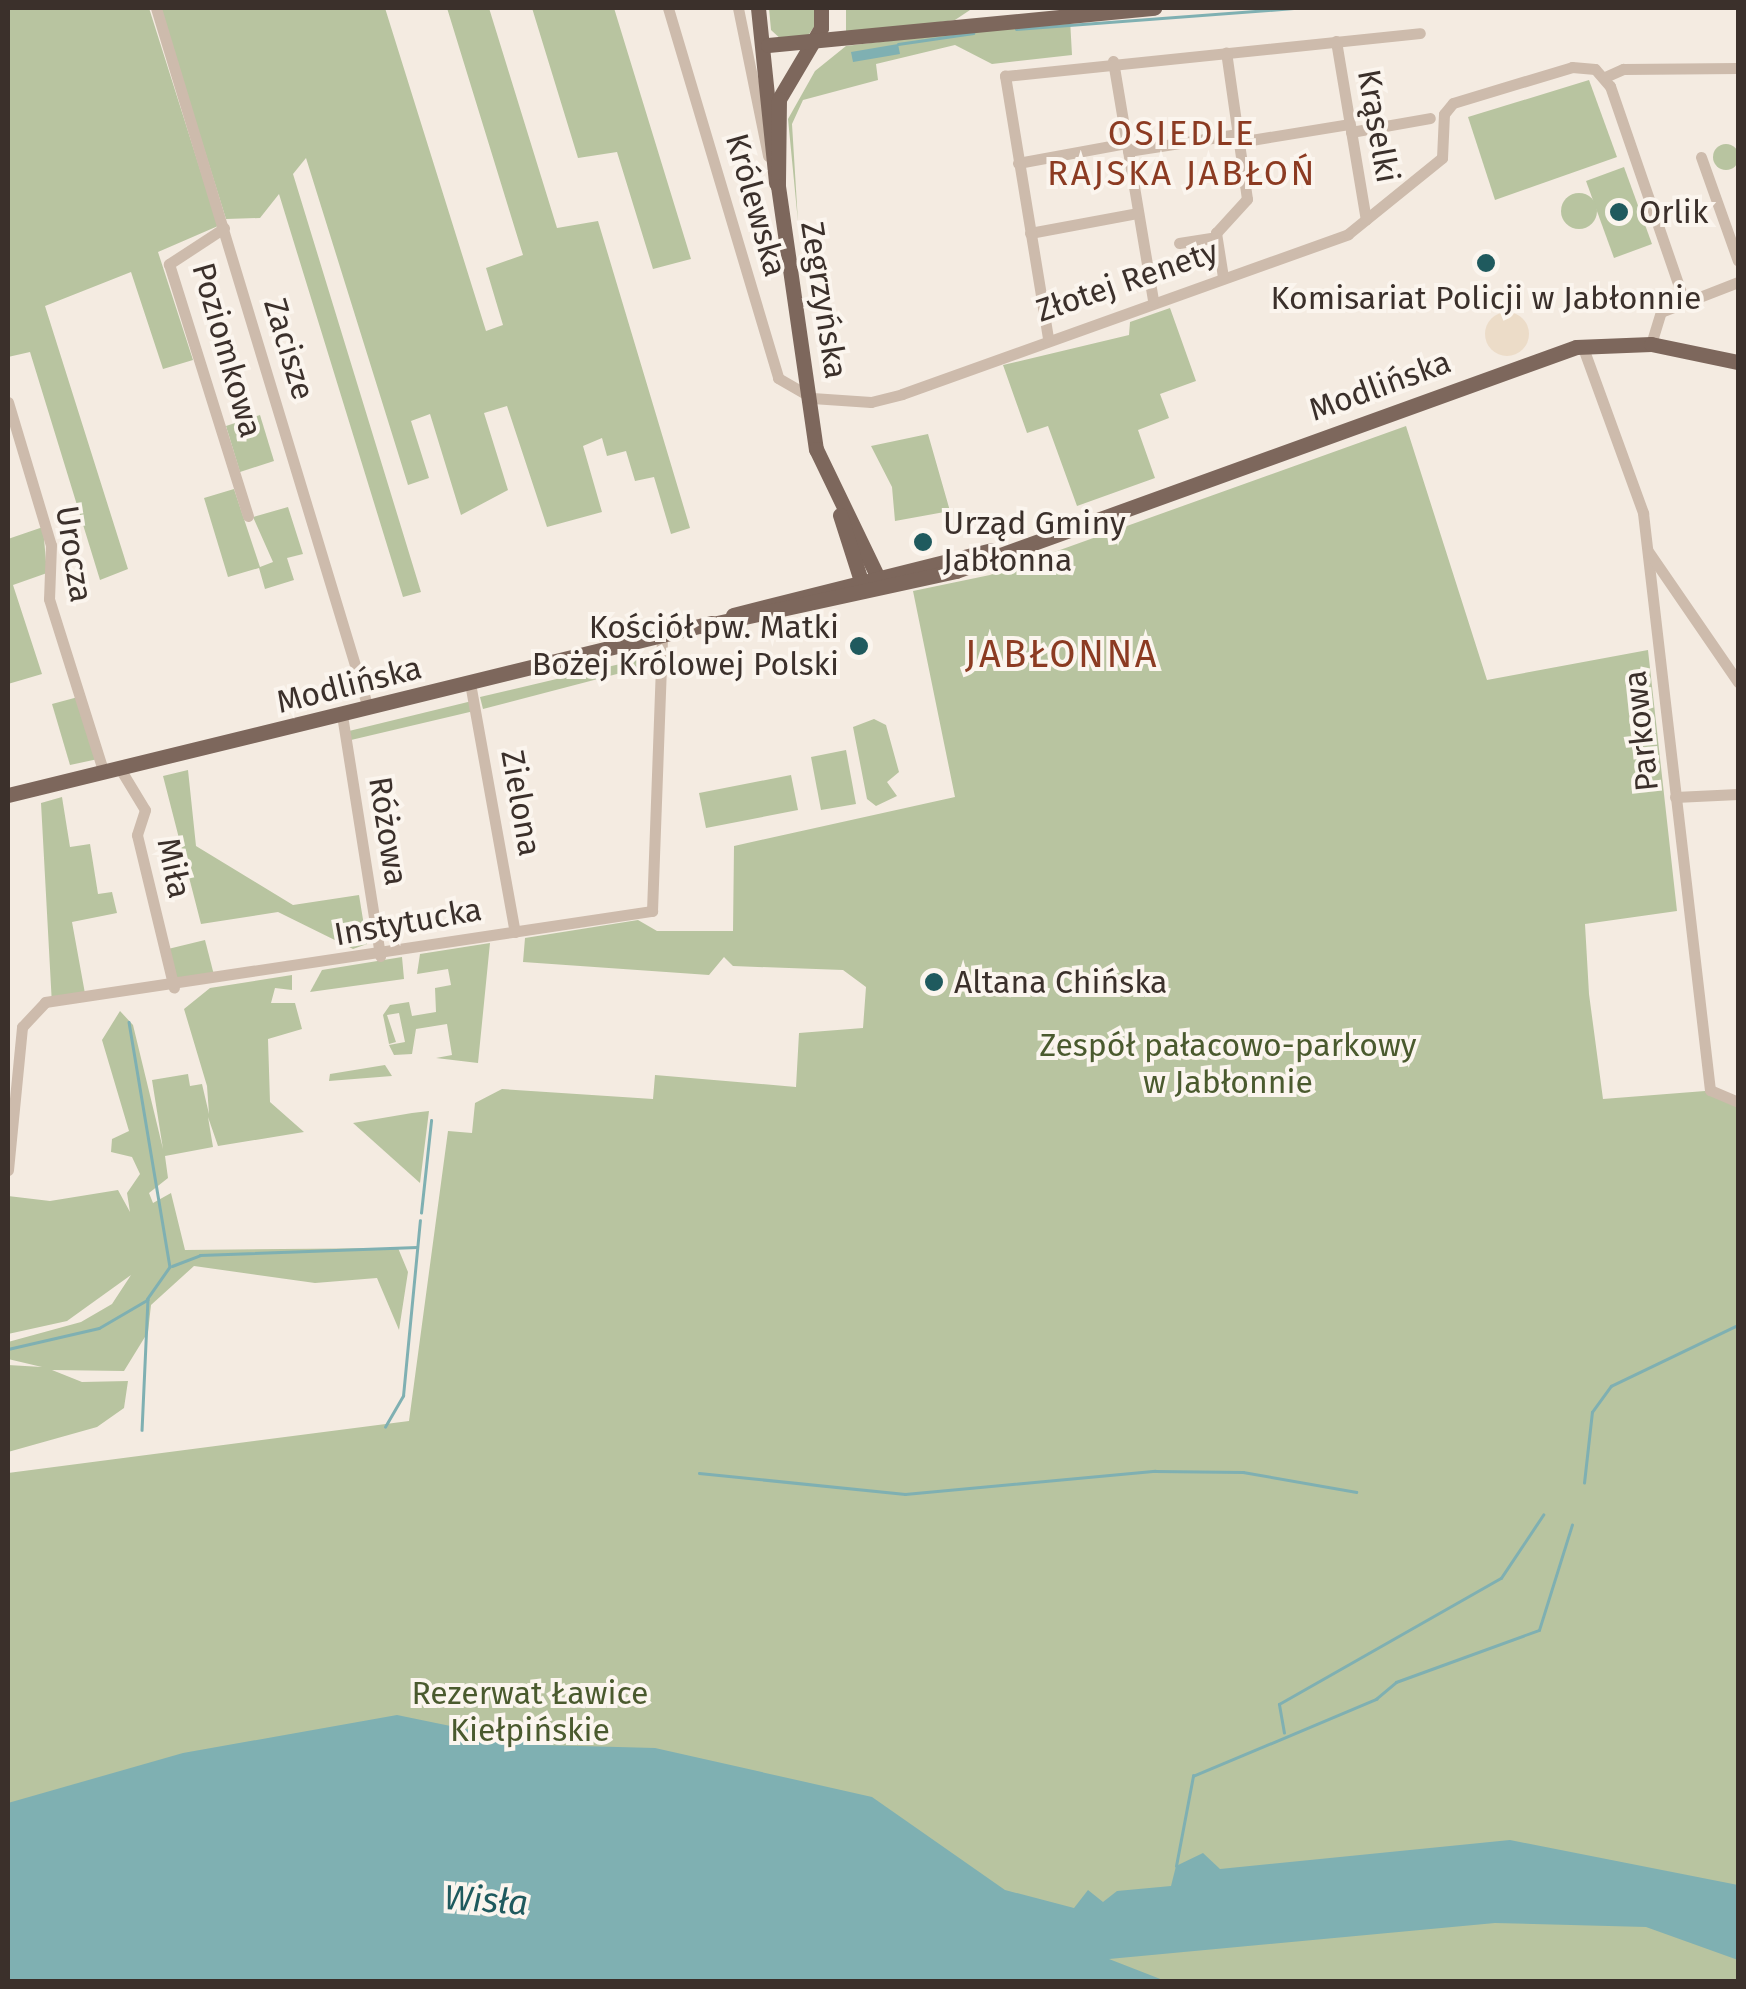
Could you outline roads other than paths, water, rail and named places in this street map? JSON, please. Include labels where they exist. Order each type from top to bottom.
[{"type":"main road","name":"Zegrzyńska","points":[[778,186],[779,99],[809,46],[821,8]]},
{"type":"main road","points":[[768,45],[809,46],[1154,8]]},
{"type":"main road","name":"Zegrzyńska","points":[[759,9],[768,45],[768,156],[778,186],[824,461],[862,588]]},
{"type":"main road","name":"Modlińska","points":[[8,795],[862,588],[1049,537],[1582,345],[1651,344],[1738,362]]},
{"type":"main road","name":"Zegrzyńska","points":[[840,515],[859,535],[878,578]]},
{"type":"main road","name":"Modlińska","points":[[862,588],[878,578],[1049,537]]},
{"type":"street","name":"Zacisze","points":[[156,8],[368,708]]},
{"type":"street","name":"Królewska","points":[[668,8],[784,388],[812,398]]},
{"type":"street","points":[[738,8],[768,156]]},
{"type":"street","points":[[1048,338],[1005,76],[1113,61],[1420,33]]},
{"type":"street","name":"Krąselki","points":[[1336,42],[1366,220]]},
{"type":"street","points":[[1179,243],[1216,237],[1247,199],[1226,52]]},
{"type":"street","points":[[1113,61],[1153,302]]},
{"type":"street","name":"Złotej Renety","points":[[812,398],[871,402],[1223,277],[1366,220],[1439,160],[1454,104],[1572,66],[1605,77]]},
{"type":"street","points":[[1684,301],[1605,77],[1623,69],[1738,68]]},
{"type":"street","points":[[1018,164],[1127,147],[1430,118]]},
{"type":"street","points":[[1701,157],[1738,261]]},
{"type":"street","points":[[1030,233],[1138,213]]},
{"type":"street","name":"Poziomkowa","points":[[224,228],[169,264],[248,516]]},
{"type":"street","points":[[1216,237],[1223,277]]},
{"type":"street","points":[[1651,344],[1660,312],[1738,282]]},
{"type":"street","name":"Parkowa","points":[[1582,345],[1639,496],[1710,1090],[1738,1102]]},
{"type":"street","name":"Urocza","points":[[8,402],[48,533],[49,598],[111,769]]},
{"type":"street","points":[[1648,550],[1738,682]]},
{"type":"street","name":"Instytucka","points":[[8,1170],[30,1010],[652,911],[662,636]]},
{"type":"street","name":"Zielona","points":[[470,683],[515,932]]},
{"type":"street","name":"Różowa","points":[[342,715],[380,956]]},
{"type":"street","name":"Miła","points":[[111,769],[145,810],[137,835],[174,988]]},
{"type":"street","points":[[1676,797],[1738,794]]},
{"type":"water","points":[[898,44],[900,54],[853,62],[851,52]]},
{"type":"water","name":"Wisła","points":[[397,1715],[543,1745],[655,1748],[872,1797],[1005,1890],[1074,1908],[1088,1890],[1103,1902],[1117,1891],[1171,1886],[1176,1866],[1203,1853],[1220,1869],[1510,1840],[1738,1885],[1738,1960],[1646,1927],[1495,1923],[1109,1959],[1168,1982],[8,1981],[8,1803],[183,1753]]},
{"type":"waterway","points":[[1016,29],[1293,8]]},
{"type":"waterway","points":[[898,44],[973,33]]},
{"type":"waterway","points":[[129,1022],[170,1267],[148,1299],[142,1430]]},
{"type":"waterway","points":[[421,1213],[431,1121]]},
{"type":"waterway","points":[[385,1427],[403,1396],[420,1221]]},
{"type":"waterway","points":[[172,1266],[200,1255],[417,1247]]},
{"type":"waterway","points":[[8,1349],[99,1328],[147,1300]]},
{"type":"waterway","points":[[1584,1483],[1592,1412],[1611,1386],[1738,1325]]},
{"type":"waterway","points":[[699,1473],[905,1494],[1155,1471],[1243,1472],[1356,1492]]},
{"type":"waterway","points":[[1284,1733],[1279,1704],[1501,1578],[1543,1515]]},
{"type":"waterway","points":[[1176,1866],[1193,1776],[1376,1699],[1396,1682],[1539,1630],[1572,1525]]},
{"type":"place","name":"Orlik","points":[[1619,212]]},
{"type":"place","name":"Komisariat Policji w Jabłonnie","points":[[1486,263]]},
{"type":"place","name":"Urząd Gminy Jabłonna","points":[[923,542]]},
{"type":"place","name":"Kościół pw. Matki Bożej Królowej Polski","points":[[859,646]]},
{"type":"place","name":"Altana Chińska","points":[[934,982]]},
{"type":"district","name":"OSIEDLE RAJSKA JABŁOŃ","points":[[1182,153]]},
{"type":"district","name":"JABŁONNA","points":[[1062,655]]},
{"type":"park label","name":"Zespół pałacowo-parkowy w Jabłonnie","points":[[1228,1064]]},
{"type":"park label","name":"Rezerwat Ławice Kiełpińskie","points":[[530,1712]]}]
